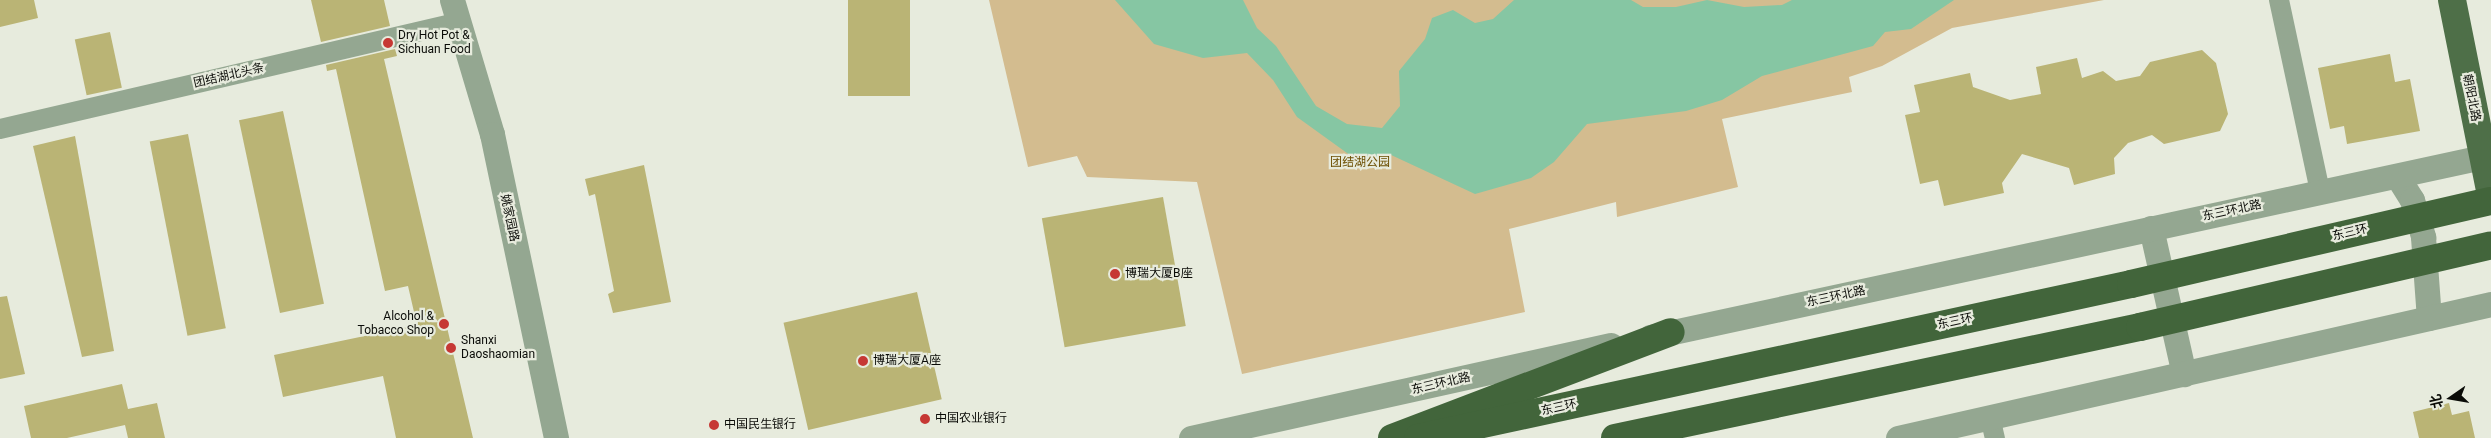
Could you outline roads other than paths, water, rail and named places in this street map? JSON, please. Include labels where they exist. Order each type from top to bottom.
[{"type":"highway","name":"东三环","points":[[1418,438],[2131,284],[2491,201]]},
{"type":"highway","points":[[1615,438],[2140,327],[2491,245]]},
{"type":"highway","points":[[1392,438],[1671,332]]},
{"type":"main road","name":"朝阳北路","points":[[2452,0],[2487,156],[2491,195]]},
{"type":"street","points":[[2279,0],[2320,192]]},
{"type":"street","name":"团结湖北头条","points":[[0,129],[455,11]]},
{"type":"street","name":"姚家园路","points":[[455,11],[492,134],[556,438]]},
{"type":"street","name":"东三环北路","points":[[1191,438],[1671,332],[2487,156]]},
{"type":"street","points":[[2397,176],[2412,200],[2423,237],[2429,318]]},
{"type":"street","points":[[2151,228],[2184,374]]},
{"type":"street","points":[[1898,438],[1992,428],[2184,374],[2491,304]]},
{"type":"place","name":"Dry Hot Pot & Sichuan Food","points":[[388,43]]},
{"type":"place","name":"博瑞大厦B座","points":[[1115,274]]},
{"type":"place","name":"Alcohol & Tobacco Shop","points":[[444,324]]},
{"type":"place","name":"Shanxi Daoshaomian","points":[[451,348]]},
{"type":"place","name":"博瑞大厦A座","points":[[863,361]]},
{"type":"place","name":"中国农业银行","points":[[925,419]]},
{"type":"place","name":"中国民生银行","points":[[714,425]]},
{"type":"park label","name":"团结湖公园","points":[[1360,163]]}]
